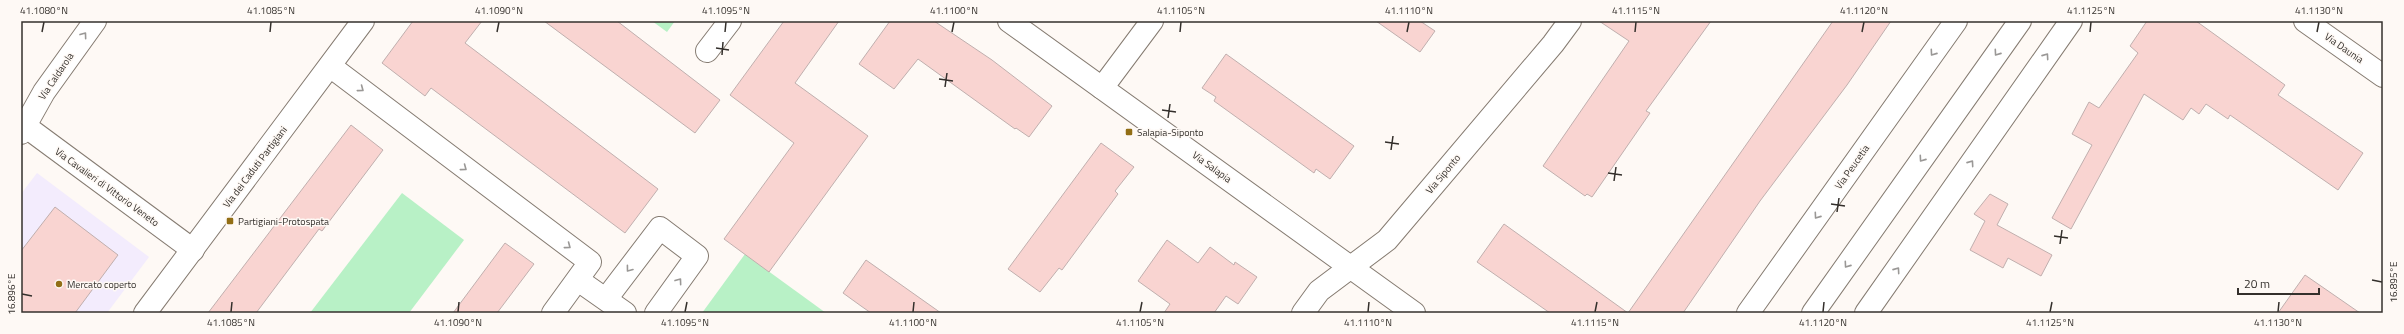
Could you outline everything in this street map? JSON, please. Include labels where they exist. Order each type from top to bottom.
[{"type":"street","name":"Via Caldarola","points":[[22,128],[44,92],[95,21]]},
{"type":"street","name":"Via dei Caduti Partigiani","points":[[145,313],[363,21]]},
{"type":"street","points":[[707,51],[730,21]]},
{"type":"street","name":"Via Salapia","points":[[1009,21],[1414,313]]},
{"type":"street","points":[[1102,88],[1152,21]]},
{"type":"street","name":"Via Siponto","points":[[1304,313],[1319,291],[1387,240],[1548,50],[1570,21]]},
{"type":"street","name":"Via Peucetia","points":[[1748,313],[1956,21]]},
{"type":"street","points":[[1812,313],[2020,21]]},
{"type":"street","points":[[1866,313],[2071,21]]},
{"type":"street","name":"Via Daunia","points":[[2305,21],[2383,76]]},
{"type":"street","points":[[330,66],[590,262],[553,313]]},
{"type":"street","name":"Via Cavalieri di Vittorio Veneto","points":[[22,128],[193,250]]},
{"type":"street","points":[[606,299],[660,228],[698,256],[656,313]]},
{"type":"street","points":[[578,280],[625,313]]},
{"type":"shaded area","points":[[37,173],[149,257],[107,313],[21,313],[21,194]]},
{"type":"green space","points":[[652,21],[675,21],[667,32]]},
{"type":"green space","points":[[402,193],[464,240],[409,313],[310,313]]},
{"type":"green space","points":[[745,254],[826,313],[702,313]]},
{"type":"building","points":[[413,21],[482,21],[465,43],[658,189],[625,233],[431,88],[425,96],[382,63]]},
{"type":"building","points":[[544,21],[617,21],[720,100],[695,133]]},
{"type":"building","points":[[784,21],[839,21],[795,83],[868,136],[769,272],[724,239],[794,143],[730,95]]},
{"type":"building","points":[[890,21],[934,21],[992,60],[1052,106],[1029,137],[1016,128],[1015,129],[918,59],[894,89],[859,64]]},
{"type":"building","points":[[1376,21],[1420,21],[1435,31],[1420,52]]},
{"type":"building","points":[[1599,21],[1711,21],[1646,111],[1650,113],[1592,197],[1587,194],[1585,196],[1543,166],[1629,41]]},
{"type":"building","points":[[1833,21],[1891,21],[1847,85],[1760,201],[1683,313],[1628,313]]},
{"type":"building","points":[[2147,21],[2196,21],[2285,85],[2278,95],[2363,153],[2338,190],[2230,115],[2228,119],[2206,104],[2199,114],[2191,108],[2183,120],[2144,94],[2071,229],[2052,218],[2092,145],[2072,134],[2089,102],[2099,108],[2138,53],[2130,46]]},
{"type":"building","points":[[1226,54],[1354,146],[1330,179],[1316,169],[1314,173],[1214,101],[1216,97],[1202,88]]},
{"type":"building","points":[[351,125],[383,150],[322,231],[319,229],[256,313],[208,313]]},
{"type":"building","points":[[1101,143],[1134,167],[1115,191],[1118,194],[1062,270],[1059,268],[1040,292],[1008,269]]},
{"type":"building","points":[[1990,194],[2008,204],[1997,225],[2052,255],[2041,276],[2008,258],[2003,268],[1970,250],[1985,221],[1974,214]]},
{"type":"building","name":"Mercato coperto","points":[[55,207],[118,255],[75,313],[21,313],[21,251]]},
{"type":"building","points":[[1504,224],[1628,313],[1550,313],[1477,262]]},
{"type":"building","points":[[1167,240],[1198,263],[1210,247],[1234,265],[1235,262],[1257,277],[1238,304],[1226,296],[1214,313],[1164,313],[1170,304],[1138,281]]},
{"type":"building","points":[[505,243],[534,264],[497,313],[453,313]]},
{"type":"building","points":[[866,260],[941,313],[871,313],[861,306],[843,293]]},
{"type":"building","points":[[2305,275],[2360,313],[2278,313]]},
{"type":"place","name":"Salapia-Siponto","points":[[1129,132]]},
{"type":"place","name":"Partigiani-Protospata","points":[[230,221]]},
{"type":"place","name":"Mercato coperto","points":[[59,284]]}]
